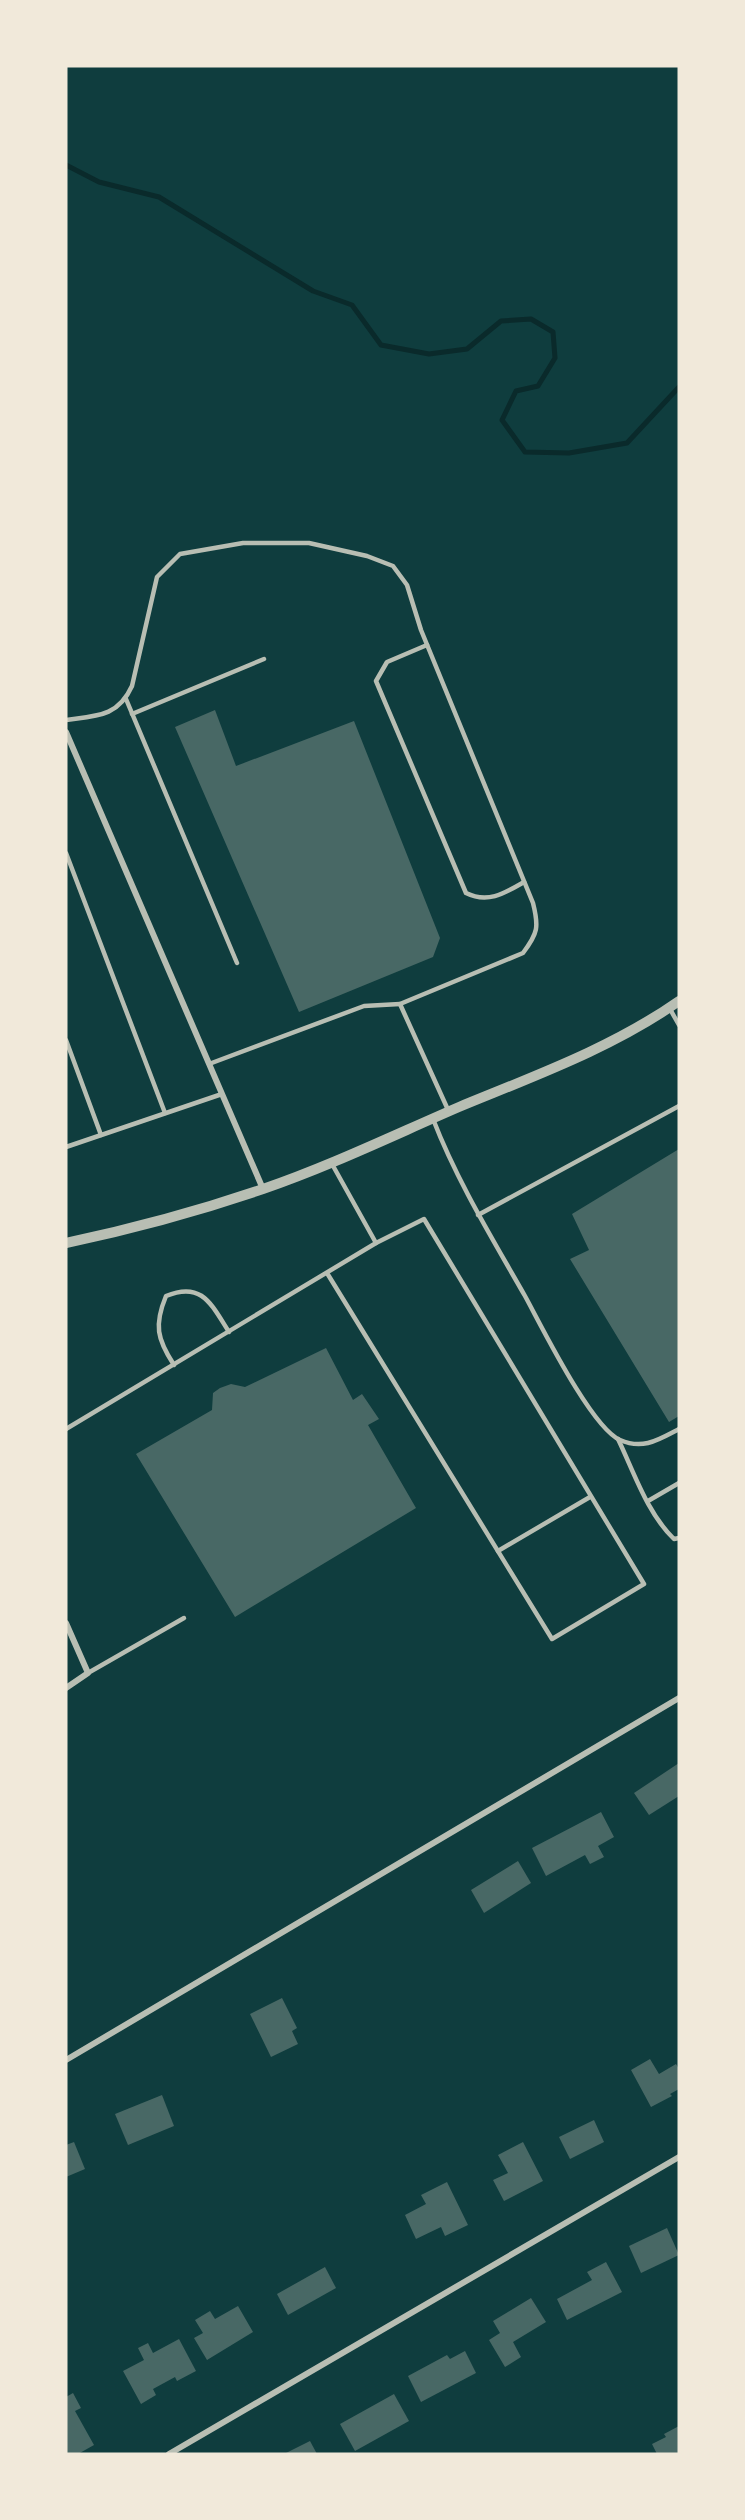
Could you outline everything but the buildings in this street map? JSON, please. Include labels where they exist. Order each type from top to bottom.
[{"type":"street","points":[[66,732],[263,1189]]},
{"type":"street","points":[[66,1243],[183,1214],[263,1189],[581,1056],[621,1036],[679,1001]]},
{"type":"street","points":[[66,1623],[88,1672],[66,1688]]},
{"type":"street","points":[[66,2060],[679,1698]]},
{"type":"street","points":[[170,2454],[679,2157]]},
{"type":"lane","points":[[66,720],[108,714],[126,699],[132,687],[157,577],[180,554],[243,543],[309,543],[367,556],[393,566],[407,585],[427,645],[524,882],[537,921],[535,936],[523,953],[400,1004],[364,1006],[209,1064]]},
{"type":"lane","points":[[427,645],[387,662],[376,681],[466,893],[477,899],[498,897],[524,882]]},
{"type":"lane","points":[[132,714],[264,659]]},
{"type":"lane","points":[[126,699],[237,963]]},
{"type":"lane","points":[[66,853],[165,1113]]},
{"type":"lane","points":[[400,1004],[449,1112]]},
{"type":"lane","points":[[668,1008],[679,1025]]},
{"type":"lane","points":[[66,1040],[101,1135]]},
{"type":"lane","points":[[66,1147],[222,1094]]},
{"type":"lane","points":[[478,1215],[679,1106]]},
{"type":"lane","points":[[433,1119],[478,1215],[561,1363],[593,1413],[618,1439],[665,1530],[674,1539],[679,1538]]},
{"type":"lane","points":[[331,1162],[376,1243]]},
{"type":"lane","points":[[66,1429],[376,1243],[424,1219],[644,1584],[552,1638],[327,1273]]},
{"type":"lane","points":[[174,1365],[164,1351],[157,1331],[166,1296],[181,1290],[201,1294],[211,1303],[229,1332]]},
{"type":"lane","points":[[618,1439],[645,1446],[679,1430]]},
{"type":"lane","points":[[648,1501],[679,1483]]},
{"type":"lane","points":[[498,1551],[590,1497]]},
{"type":"lane","points":[[88,1672],[184,1618]]},
{"type":"waterway","points":[[66,165],[99,182],[159,197],[313,291],[352,305],[381,345],[429,354],[467,349],[501,321],[531,319],[553,332],[555,358],[538,386],[516,391],[502,420],[525,452],[569,453],[627,443],[679,387]]}]
